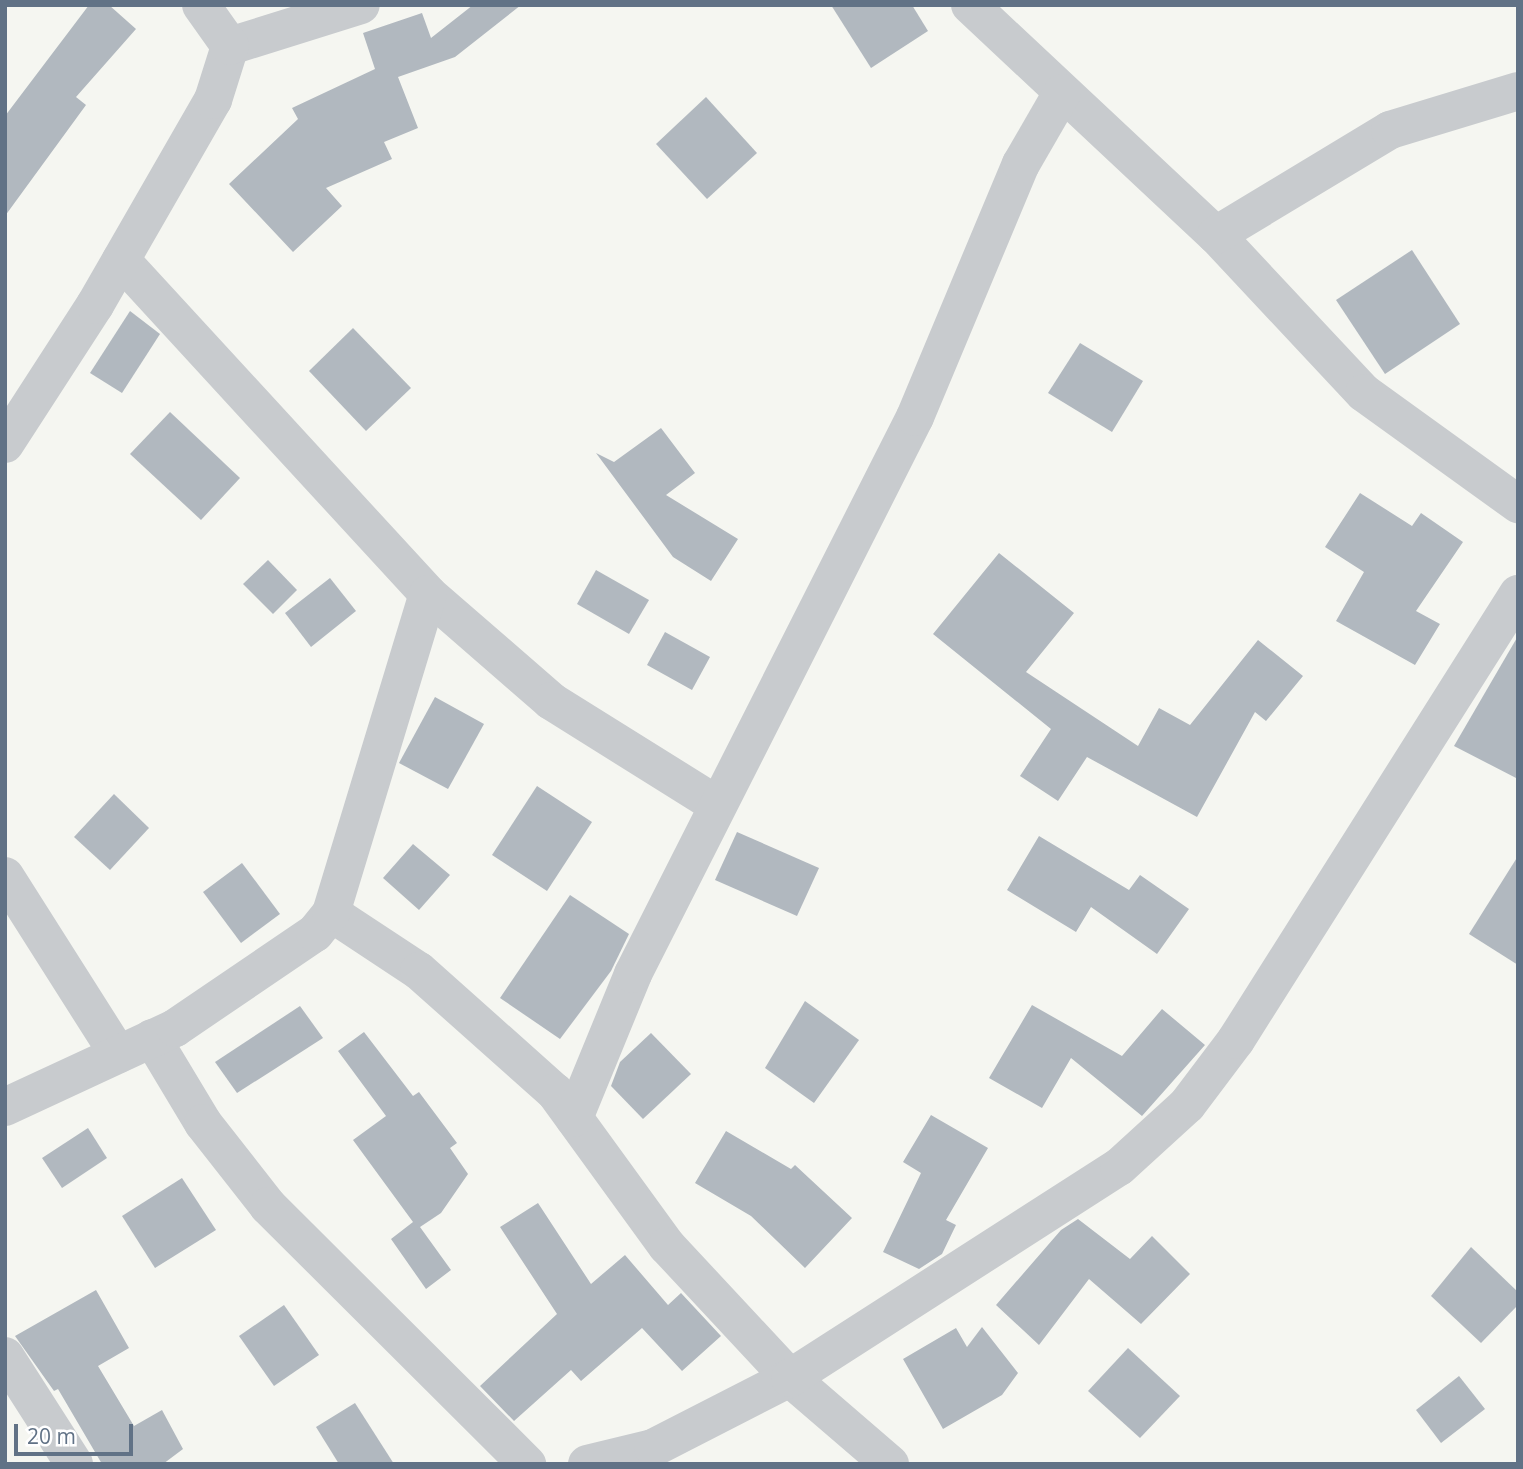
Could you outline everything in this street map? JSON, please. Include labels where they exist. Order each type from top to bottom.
[{"type":"street","points":[[201,5],[230,46]]},
{"type":"street","points":[[230,46],[361,5]]},
{"type":"street","points":[[970,5],[1216,235],[1364,393],[1470,475],[1518,504]]},
{"type":"street","points":[[5,444],[121,260],[213,100],[230,46]]},
{"type":"street","points":[[1216,235],[1390,130],[1518,91]]},
{"type":"street","points":[[574,1118],[633,974],[716,804],[915,417],[1021,164],[1062,93]]},
{"type":"street","points":[[121,260],[428,594],[551,701],[716,804]]},
{"type":"street","points":[[1470,475],[1518,470]]},
{"type":"street","points":[[5,1107],[135,1046],[264,970],[331,913],[428,594]]},
{"type":"street","points":[[587,1464],[651,1456],[790,1378],[1108,1174],[1187,1105],[1236,1040],[1518,594]]},
{"type":"street","points":[[5,876],[135,1046],[203,1123],[268,1206],[527,1464]]},
{"type":"street","points":[[331,913],[419,971],[555,1092],[667,1246],[790,1378],[890,1464]]},
{"type":"street","points":[[5,1356],[75,1464]]},
{"type":"building","points":[[89,5],[109,5],[136,29],[76,97],[86,105],[5,216],[5,116]]},
{"type":"building","points":[[473,5],[521,5],[455,57],[398,77],[418,128],[384,142],[392,159],[326,188],[342,206],[293,252],[229,184],[298,119],[292,108],[375,69],[363,33],[422,13],[431,38]]},
{"type":"building","points":[[831,5],[912,5],[928,31],[871,68]]},
{"type":"building","points":[[706,97],[757,153],[707,199],[656,144]]},
{"type":"building","points":[[1412,250],[1460,324],[1385,374],[1336,300]]},
{"type":"building","points":[[130,311],[160,334],[122,393],[90,373]]},
{"type":"building","points":[[353,328],[411,388],[366,431],[309,371]]},
{"type":"building","points":[[1080,343],[1143,381],[1112,432],[1048,393]]},
{"type":"building","points":[[170,412],[240,478],[201,520],[130,454]]},
{"type":"building","points":[[661,428],[695,473],[666,495],[738,539],[711,581],[673,557],[596,453],[614,462]]},
{"type":"building","points":[[1360,493],[1412,526],[1421,513],[1463,542],[1416,611],[1440,624],[1415,665],[1336,621],[1364,572],[1325,547]]},
{"type":"building","points":[[999,553],[1074,613],[1026,672],[1138,746],[1159,708],[1190,725],[1258,640],[1303,676],[1266,721],[1255,712],[1197,817],[1087,757],[1058,801],[1020,776],[1051,729],[933,634]]},
{"type":"building","points":[[268,560],[297,590],[273,614],[243,584]]},
{"type":"building","points":[[596,570],[649,600],[629,634],[577,604]]},
{"type":"building","points":[[330,578],[356,611],[311,647],[285,613]]},
{"type":"building","points":[[665,632],[710,657],[692,690],[647,665]]},
{"type":"building","points":[[1518,636],[1518,779],[1454,746]]},
{"type":"building","points":[[435,697],[484,724],[448,789],[399,763]]},
{"type":"building","points":[[537,786],[592,822],[547,891],[492,855]]},
{"type":"building","points":[[114,794],[149,828],[110,870],[74,837]]},
{"type":"building","points":[[737,832],[819,868],[797,916],[715,880]]},
{"type":"building","points":[[1039,836],[1129,890],[1140,875],[1189,909],[1157,954],[1091,907],[1076,932],[1007,890]]},
{"type":"building","points":[[413,844],[450,875],[419,910],[383,878]]},
{"type":"building","points":[[1518,856],[1518,965],[1469,934]]},
{"type":"building","points":[[242,863],[280,914],[241,943],[203,892]]},
{"type":"building","points":[[570,895],[629,934],[611,971],[560,1039],[500,998]]},
{"type":"building","points":[[805,1001],[859,1040],[814,1103],[765,1068]]},
{"type":"building","points":[[1032,1005],[1122,1056],[1162,1009],[1205,1045],[1142,1116],[1071,1058],[1042,1108],[989,1078]]},
{"type":"building","points":[[300,1006],[323,1038],[237,1093],[215,1062]]},
{"type":"building","points":[[364,1032],[413,1096],[419,1092],[457,1143],[450,1148],[468,1174],[441,1213],[420,1227],[451,1270],[426,1289],[391,1239],[413,1222],[353,1140],[386,1116],[338,1051]]},
{"type":"building","points":[[651,1033],[691,1074],[643,1119],[611,1086],[620,1062]]},
{"type":"building","points":[[931,1115],[988,1148],[946,1220],[956,1225],[942,1254],[919,1269],[883,1252],[921,1173],[903,1162]]},
{"type":"building","points":[[88,1128],[107,1158],[62,1188],[42,1158]]},
{"type":"building","points":[[726,1131],[791,1169],[795,1165],[852,1218],[805,1268],[751,1216],[695,1183]]},
{"type":"building","points":[[182,1178],[216,1230],[155,1268],[122,1216]]},
{"type":"building","points":[[538,1203],[591,1284],[625,1255],[668,1305],[681,1293],[721,1336],[682,1371],[642,1328],[581,1381],[571,1370],[514,1421],[480,1386],[557,1314],[500,1227]]},
{"type":"building","points":[[1078,1219],[1130,1259],[1152,1236],[1190,1274],[1141,1324],[1089,1279],[1039,1345],[996,1305],[1061,1230]]},
{"type":"building","points":[[1471,1247],[1518,1292],[1518,1305],[1481,1343],[1431,1296]]},
{"type":"building","points":[[96,1290],[129,1348],[98,1366],[134,1426],[162,1410],[183,1449],[163,1464],[102,1464],[58,1389],[54,1391],[15,1336]]},
{"type":"building","points":[[284,1305],[319,1355],[274,1386],[239,1336]]},
{"type":"building","points":[[982,1327],[1018,1373],[1002,1395],[943,1429],[903,1359],[956,1328],[967,1347]]},
{"type":"building","points":[[1128,1348],[1180,1396],[1140,1438],[1088,1391]]},
{"type":"building","points":[[1459,1376],[1485,1409],[1441,1443],[1416,1410]]},
{"type":"building","points":[[355,1403],[394,1464],[339,1464],[316,1427]]}]
